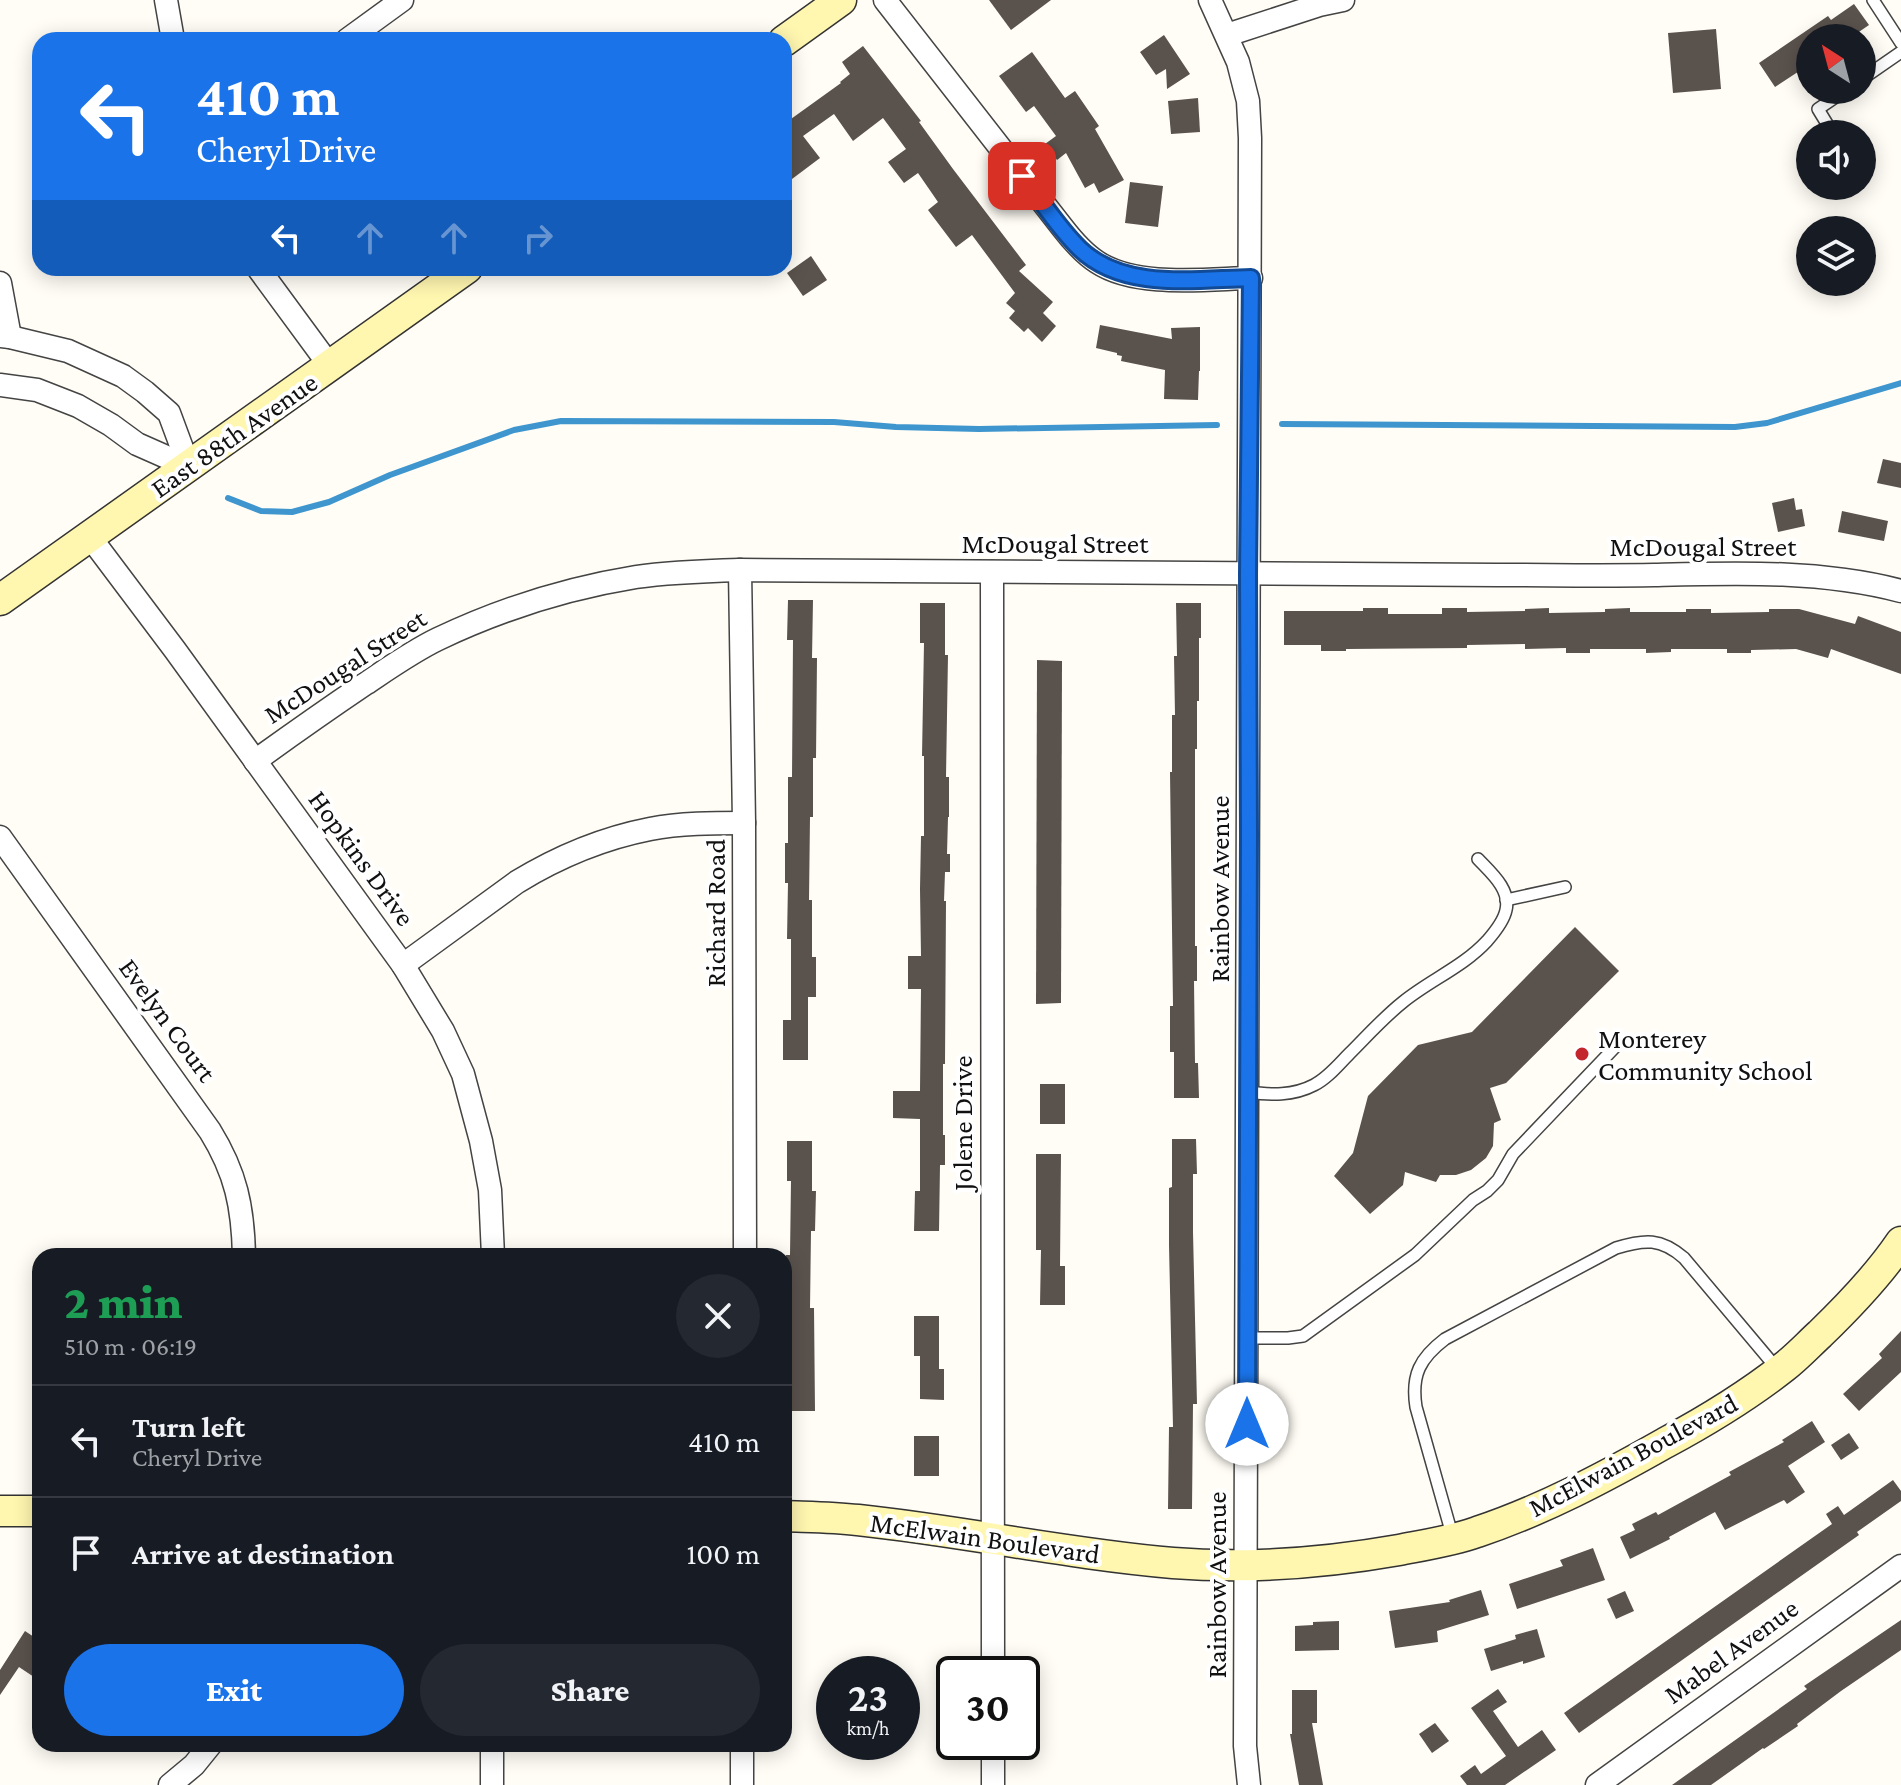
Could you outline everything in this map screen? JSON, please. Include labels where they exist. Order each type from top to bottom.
[{"type":"street","points":[[166,0],[172,32]]},
{"type":"street","points":[[358,32],[402,0]]},
{"type":"street","points":[[792,35],[841,0]]},
{"type":"street","points":[[885,0],[1062,227],[1079,248],[1096,262],[1147,279],[1251,278]]},
{"type":"street","name":"Rainbow Avenue","points":[[1210,0],[1238,62],[1248,101],[1250,138],[1245,1746],[1249,1785]]},
{"type":"street","points":[[1227,35],[1343,0]]},
{"type":"street","points":[[264,276],[330,366]]},
{"type":"street","name":"East 88th Avenue","points":[[0,600],[456,276]]},
{"type":"street","points":[[0,283],[5,337],[68,351],[123,376],[169,413],[189,467]]},
{"type":"street","points":[[0,385],[37,390],[78,406],[137,444],[189,467]]},
{"type":"street","name":"Hopkins Drive","points":[[90,537],[403,965],[443,1031],[463,1074],[478,1130],[490,1190],[493,1248]]},
{"type":"street","name":"McDougal Street","points":[[255,761],[394,664],[436,640],[492,616],[562,593],[601,583],[670,573],[740,570],[1248,574],[1716,573],[1816,577],[1856,581],[1901,591]]},
{"type":"street","name":"Richard Road","points":[[740,570],[745,1248]]},
{"type":"street","name":"Jolene Drive","points":[[992,572],[993,1656]]},
{"type":"street","points":[[403,965],[517,882],[580,851],[613,838],[652,829],[696,823],[744,823]]},
{"type":"street","name":"Evelyn Court","points":[[0,837],[223,1152],[238,1190],[244,1248]]},
{"type":"street","name":"McElwain Boulevard","points":[[792,1516],[853,1519],[934,1529],[1105,1556],[1246,1566],[1338,1559],[1474,1534],[1519,1517],[1620,1469],[1701,1423],[1779,1371],[1849,1306],[1901,1242]]},
{"type":"street","points":[[0,1511],[32,1511]]},
{"type":"street","name":"Mabel Avenue","points":[[1597,1785],[1901,1566]]},
{"type":"street","points":[[170,1785],[205,1752]]},
{"type":"street","points":[[492,1752],[492,1785]]},
{"type":"street","points":[[742,1752],[742,1785]]},
{"type":"street","points":[[993,1760],[993,1785]]},
{"type":"lane","points":[[1873,0],[1901,43]]},
{"type":"lane","points":[[1876,69],[1901,52]]},
{"type":"lane","points":[[1825,104],[1818,109],[1825,120]]},
{"type":"lane","points":[[1248,1092],[1274,1095],[1296,1092],[1315,1084],[1403,1002],[1449,972],[1488,940],[1507,909],[1506,895],[1500,883],[1478,859]]},
{"type":"lane","points":[[1506,900],[1565,887]]},
{"type":"lane","points":[[1247,1338],[1303,1336],[1415,1255],[1498,1180],[1513,1154],[1617,1045]]},
{"type":"lane","points":[[1453,1539],[1416,1407],[1414,1392],[1418,1369],[1425,1357],[1445,1339],[1616,1248],[1642,1241],[1672,1248],[1684,1258],[1779,1371]]},
{"type":"building","points":[[989,0],[1051,0],[1011,30]]},
{"type":"building","points":[[1854,4],[1868,24],[1816,24],[1828,16],[1831,20]]},
{"type":"building","points":[[1716,29],[1721,89],[1673,93],[1668,33]]},
{"type":"building","points":[[1164,35],[1190,74],[1167,89],[1166,69],[1156,75],[1140,52]]},
{"type":"building","points":[[1796,38],[1796,73],[1775,87],[1759,63]]},
{"type":"building","points":[[863,46],[1026,265],[1019,271],[1053,302],[1043,313],[1056,326],[1042,342],[1028,328],[1024,332],[1009,318],[1015,311],[1006,303],[1015,293],[972,235],[956,247],[928,210],[938,202],[918,173],[904,183],[888,162],[906,149],[883,118],[853,141],[834,114],[803,136],[820,158],[792,179],[792,118],[850,74],[842,62]]},
{"type":"building","points":[[1032,52],[1065,98],[1075,91],[1099,126],[1095,129],[1124,180],[1099,193],[1094,183],[1085,188],[1066,153],[1057,160],[1045,144],[1056,136],[1034,106],[1026,112],[999,76]]},
{"type":"building","points":[[1198,98],[1200,132],[1171,134],[1168,101]]},
{"type":"building","points":[[1130,182],[1163,186],[1158,227],[1125,223]]},
{"type":"building","points":[[811,256],[827,280],[803,296],[789,276],[792,276],[792,269]]},
{"type":"building","points":[[1100,325],[1172,339],[1171,328],[1200,327],[1198,400],[1164,399],[1165,370],[1121,361],[1122,356],[1117,353],[1096,348]]},
{"type":"building","points":[[1883,459],[1901,463],[1901,488],[1877,483]]},
{"type":"building","points":[[1794,498],[1796,510],[1802,509],[1805,526],[1778,532],[1772,503]]},
{"type":"building","points":[[1842,511],[1888,521],[1884,541],[1838,532]]},
{"type":"building","points":[[788,600],[813,600],[812,658],[817,658],[809,900],[812,900],[816,997],[808,997],[808,1060],[783,1060],[783,1020],[791,1020],[791,939],[787,939],[788,883],[785,883],[788,777],[792,777],[793,640],[787,640]]},
{"type":"building","points":[[920,603],[945,603],[945,655],[948,655],[946,777],[949,777],[947,854],[950,854],[950,872],[945,872],[944,901],[945,1165],[940,1165],[939,1231],[914,1231],[915,1191],[920,1191],[920,1119],[893,1118],[893,1091],[920,1091],[921,989],[908,989],[908,956],[921,956],[924,643],[920,643]]},
{"type":"building","points":[[1176,603],[1201,603],[1195,749],[1197,981],[1194,981],[1195,1063],[1198,1063],[1199,1098],[1174,1098],[1174,1052],[1170,1052],[1170,1006],[1173,1006],[1170,772],[1172,715],[1175,715]]},
{"type":"building","points":[[1363,608],[1388,608],[1388,614],[1442,614],[1442,608],[1467,608],[1467,612],[1549,608],[1549,613],[1605,612],[1605,609],[1630,608],[1630,612],[1711,609],[1711,613],[1799,609],[1855,624],[1858,616],[1901,632],[1901,674],[1831,649],[1828,658],[1796,649],[1727,653],[1727,649],[1671,649],[1671,652],[1646,653],[1646,649],[1590,649],[1590,653],[1566,653],[1566,648],[1525,649],[1525,644],[1346,651],[1321,651],[1321,645],[1284,645],[1284,611],[1363,611]]},
{"type":"building","points":[[1037,660],[1062,661],[1061,1003],[1036,1004]]},
{"type":"building","points":[[1575,927],[1619,971],[1506,1083],[1490,1088],[1501,1120],[1494,1123],[1493,1146],[1486,1158],[1471,1170],[1456,1175],[1440,1175],[1436,1182],[1405,1172],[1403,1185],[1370,1214],[1334,1176],[1353,1153],[1368,1096],[1418,1045],[1472,1032]]},
{"type":"building","points":[[1040,1084],[1065,1084],[1065,1124],[1040,1124]]},
{"type":"building","points":[[1172,1139],[1196,1139],[1193,1232],[1197,1404],[1193,1404],[1192,1509],[1168,1509],[1169,1427],[1173,1427],[1169,1245]]},
{"type":"building","points":[[787,1141],[812,1141],[812,1191],[816,1191],[815,1231],[811,1231],[810,1308],[814,1308],[815,1411],[792,1411],[791,1181],[787,1181]]},
{"type":"building","points":[[1036,1154],[1061,1154],[1060,1266],[1065,1266],[1065,1305],[1040,1305],[1041,1250],[1036,1250]]},
{"type":"building","points":[[914,1316],[939,1316],[939,1369],[944,1369],[944,1400],[920,1399],[920,1356],[914,1356]]},
{"type":"building","points":[[1901,1331],[1901,1372],[1859,1411],[1843,1394],[1882,1358],[1879,1354]]},
{"type":"building","points":[[1812,1421],[1825,1442],[1788,1466],[1805,1492],[1787,1504],[1784,1500],[1725,1530],[1715,1512],[1630,1559],[1620,1537],[1635,1530],[1632,1524],[1656,1512],[1658,1515],[1731,1475],[1729,1472],[1784,1442],[1782,1440]]},
{"type":"building","points":[[1849,1433],[1859,1448],[1841,1460],[1831,1445]]},
{"type":"building","points":[[914,1436],[939,1436],[939,1476],[914,1476]]},
{"type":"building","points":[[1893,1480],[1901,1491],[1901,1501],[1857,1532],[1859,1535],[1579,1733],[1564,1713],[1832,1524],[1826,1514],[1838,1506],[1844,1515]]},
{"type":"building","points":[[1593,1548],[1605,1580],[1517,1609],[1509,1584],[1563,1566],[1560,1560]]},
{"type":"building","points":[[1481,1590],[1489,1615],[1437,1631],[1438,1642],[1395,1648],[1389,1611],[1450,1602]]},
{"type":"building","points":[[1625,1591],[1634,1611],[1616,1619],[1607,1599]]},
{"type":"building","points":[[1901,1620],[1901,1650],[1841,1691],[1798,1726],[1711,1785],[1672,1785],[1807,1689],[1804,1686]]},
{"type":"building","points":[[1339,1621],[1339,1650],[1295,1651],[1295,1626]]},
{"type":"building","points":[[1537,1629],[1545,1657],[1491,1671],[1484,1649]]},
{"type":"building","points":[[25,1631],[32,1636],[32,1676],[19,1667],[0,1695],[0,1670]]},
{"type":"building","points":[[1498,1689],[1507,1702],[1493,1711],[1518,1747],[1542,1730],[1556,1750],[1505,1785],[1467,1785],[1460,1776],[1475,1765],[1481,1774],[1506,1756],[1471,1708]]},
{"type":"building","points":[[1292,1690],[1317,1690],[1317,1723],[1312,1723],[1323,1785],[1299,1785],[1290,1734]]},
{"type":"building","points":[[1435,1723],[1449,1741],[1432,1753],[1419,1734]]},
{"type":"waterway","points":[[1282,424],[1735,427],[1767,423],[1901,383]]},
{"type":"waterway","points":[[228,498],[261,511],[292,512],[329,502],[390,475],[514,430],[561,421],[834,422],[979,429],[1217,425]]},
{"type":"place","name":"Monterey Community School","points":[[1582,1054]]},
{"type":"route","points":[[1022,176],[1079,248],[1109,269],[1147,279],[1251,278],[1247,1424]]}]
